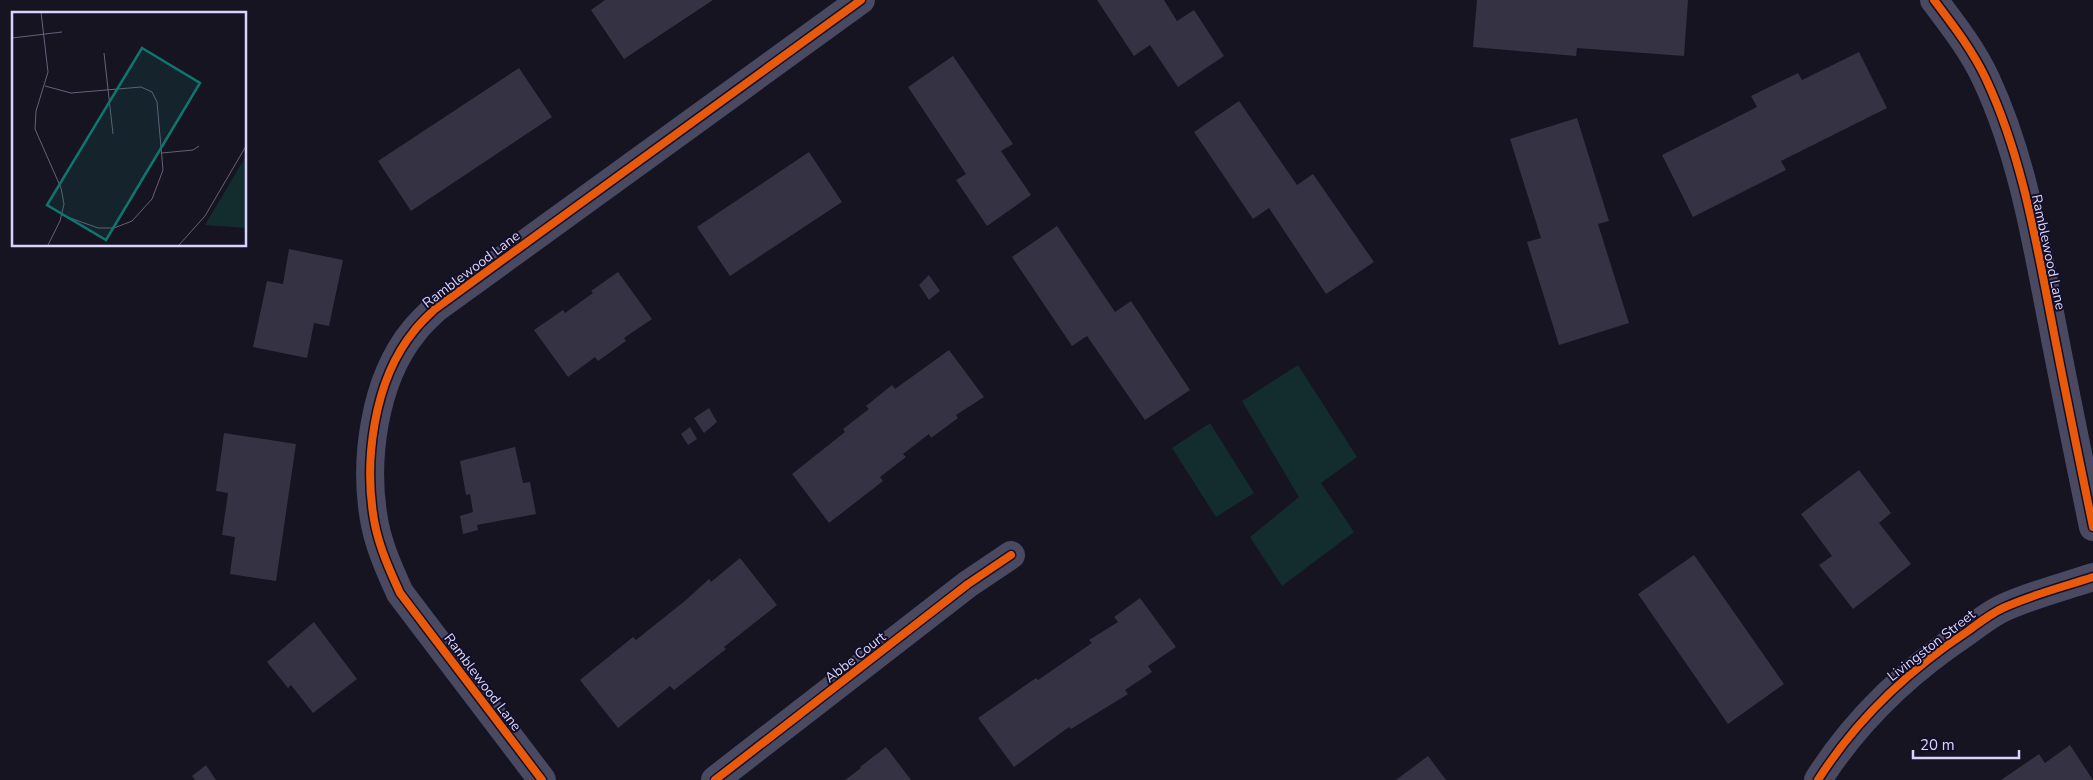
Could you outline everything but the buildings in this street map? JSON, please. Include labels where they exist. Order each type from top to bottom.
[{"type":"street","name":"Ramblewood Lane","points":[[542,780],[400,593],[385,559],[375,526],[372,495],[372,443],[375,419],[381,396],[401,351],[413,331],[435,309],[861,0]]},
{"type":"street","name":"Ramblewood Lane","points":[[1934,0],[1968,47],[1985,78],[2002,116],[2014,154],[2034,232],[2093,527]]},
{"type":"street","name":"Abbe Court","points":[[715,780],[968,584],[1011,555]]},
{"type":"street","name":"Livingston Street","points":[[1818,780],[1847,741],[1883,699],[1915,669],[1951,642],[2002,608],[2093,577]]},
{"type":"green space","points":[[1298,365],[1357,457],[1321,483],[1354,532],[1282,586],[1250,537],[1299,497],[1242,401]]},
{"type":"green space","points":[[1210,423],[1254,493],[1216,517],[1172,448]]},
{"type":"cycle path","points":[[542,780],[400,593],[386,560],[375,525],[370,476],[375,424],[380,398],[389,374],[400,351],[414,331],[435,309],[861,0]]},
{"type":"cycle path","points":[[1934,0],[1962,38],[1981,69],[1999,108],[2009,138],[2034,230],[2093,527]]},
{"type":"cycle path","points":[[715,780],[968,584],[1011,555]]},
{"type":"cycle path","points":[[1818,780],[1849,737],[1885,698],[1946,646],[2003,608],[2036,595],[2093,577]]}]
